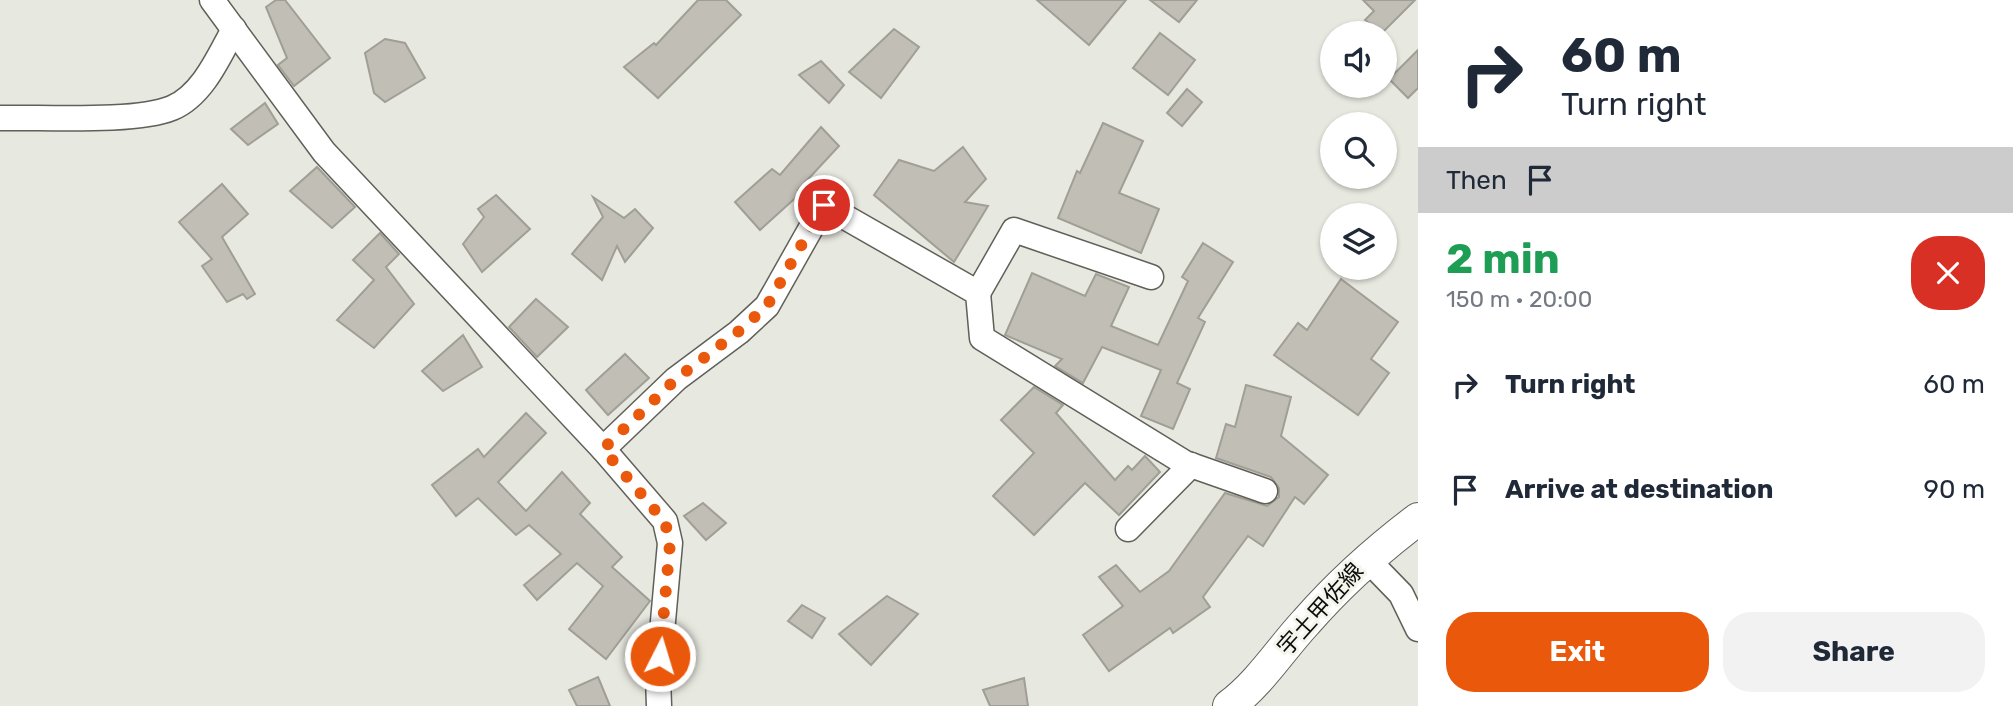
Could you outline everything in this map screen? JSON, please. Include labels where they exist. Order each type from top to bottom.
[{"type":"main road","name":"宇土甲佐線","points":[[1229,706],[1248,692],[1305,622],[1366,558],[1418,519]]},
{"type":"street","points":[[212,0],[324,152],[603,449],[665,522],[670,543],[658,677],[659,706]]},
{"type":"street","points":[[0,118],[128,116],[173,108],[204,82],[234,29]]},
{"type":"street","points":[[603,449],[676,379],[767,306],[824,205],[978,293]]},
{"type":"street","points":[[1151,276],[1014,230],[978,293],[982,338],[1191,465],[1265,491]]},
{"type":"street","points":[[1128,529],[1191,465]]},
{"type":"street","points":[[1366,558],[1401,594],[1418,629]]},
{"type":"building","points":[[276,0],[285,0],[330,58],[294,86],[278,65],[287,58],[266,7]]},
{"type":"building","points":[[698,0],[726,0],[741,15],[658,98],[624,67],[654,43],[656,45]]},
{"type":"building","points":[[1037,0],[1126,0],[1089,45]]},
{"type":"building","points":[[1150,0],[1197,0],[1179,22]]},
{"type":"building","points":[[1363,0],[1415,0],[1394,21],[1365,20],[1374,11]]},
{"type":"building","points":[[894,29],[919,47],[881,98],[849,72]]},
{"type":"building","points":[[1160,33],[1195,60],[1168,95],[1133,68]]},
{"type":"building","points":[[385,39],[405,43],[425,78],[385,102],[374,93],[365,53]]},
{"type":"building","points":[[1418,50],[1418,88],[1408,98],[1397,87],[1397,71]]},
{"type":"building","points":[[821,61],[844,85],[829,103],[799,75]]},
{"type":"building","points":[[1187,89],[1202,102],[1182,126],[1167,113]]},
{"type":"building","points":[[265,103],[278,124],[248,145],[231,129]]},
{"type":"building","points":[[1103,123],[1143,141],[1119,193],[1159,209],[1141,253],[1058,218],[1077,171],[1080,173]]},
{"type":"building","points":[[821,127],[839,146],[798,190],[802,192],[760,230],[735,202],[772,169],[780,175]]},
{"type":"building","points":[[963,147],[986,179],[965,202],[988,206],[954,262],[874,195],[899,160],[934,171]]},
{"type":"building","points":[[317,167],[355,207],[332,228],[290,191]]},
{"type":"building","points":[[222,184],[248,214],[222,237],[255,294],[247,299],[243,294],[227,302],[202,266],[212,259],[179,222]]},
{"type":"building","points":[[496,195],[530,229],[482,272],[463,244],[484,217],[478,209]]},
{"type":"building","points":[[593,197],[624,218],[635,209],[653,228],[625,262],[617,246],[602,280],[572,254],[603,217]]},
{"type":"building","points":[[380,233],[399,254],[386,267],[414,304],[374,348],[337,320],[374,280],[353,260]]},
{"type":"building","points":[[1203,243],[1233,262],[1198,318],[1205,322],[1177,383],[1190,389],[1173,429],[1141,416],[1161,370],[1102,347],[1083,383],[1055,366],[1062,359],[1005,335],[1032,273],[1085,296],[1096,274],[1129,287],[1111,326],[1158,345],[1188,281],[1182,277]]},
{"type":"building","points":[[1340,280],[1398,322],[1371,359],[1389,373],[1358,415],[1274,355],[1298,323],[1307,330]]},
{"type":"building","points":[[536,299],[568,327],[537,357],[509,327]]},
{"type":"building","points":[[463,335],[482,367],[443,391],[422,371]]},
{"type":"building","points":[[625,354],[649,378],[608,415],[586,390]]},
{"type":"building","points":[[1246,385],[1291,397],[1281,436],[1328,475],[1304,504],[1295,497],[1263,546],[1248,536],[1203,597],[1210,607],[1173,633],[1170,628],[1109,671],[1083,635],[1123,606],[1099,577],[1116,565],[1140,592],[1169,571],[1225,493],[1267,506],[1279,497],[1279,488],[1271,477],[1216,458],[1226,424],[1235,427]]},
{"type":"building","points":[[1034,387],[1063,405],[1056,413],[1115,480],[1128,466],[1132,470],[1145,456],[1160,472],[1119,515],[1085,483],[1034,535],[993,496],[1034,453],[1001,420]]},
{"type":"building","points":[[526,413],[546,433],[498,482],[526,511],[562,472],[590,503],[580,514],[622,557],[612,567],[650,601],[606,659],[569,629],[603,586],[577,563],[537,600],[524,585],[561,554],[529,525],[516,535],[478,498],[456,516],[432,485],[478,449],[484,457]]},
{"type":"building","points":[[703,503],[726,523],[706,540],[684,516]]},
{"type":"building","points":[[887,596],[918,614],[871,665],[839,634]]},
{"type":"building","points":[[802,605],[825,618],[812,638],[788,621]]},
{"type":"building","points":[[598,677],[610,706],[577,706],[569,690]]},
{"type":"building","points":[[1024,678],[1028,706],[990,706],[983,690]]},
{"type":"route","points":[[660,656],[670,543],[665,522],[603,449],[676,379],[767,306],[824,205]]}]
